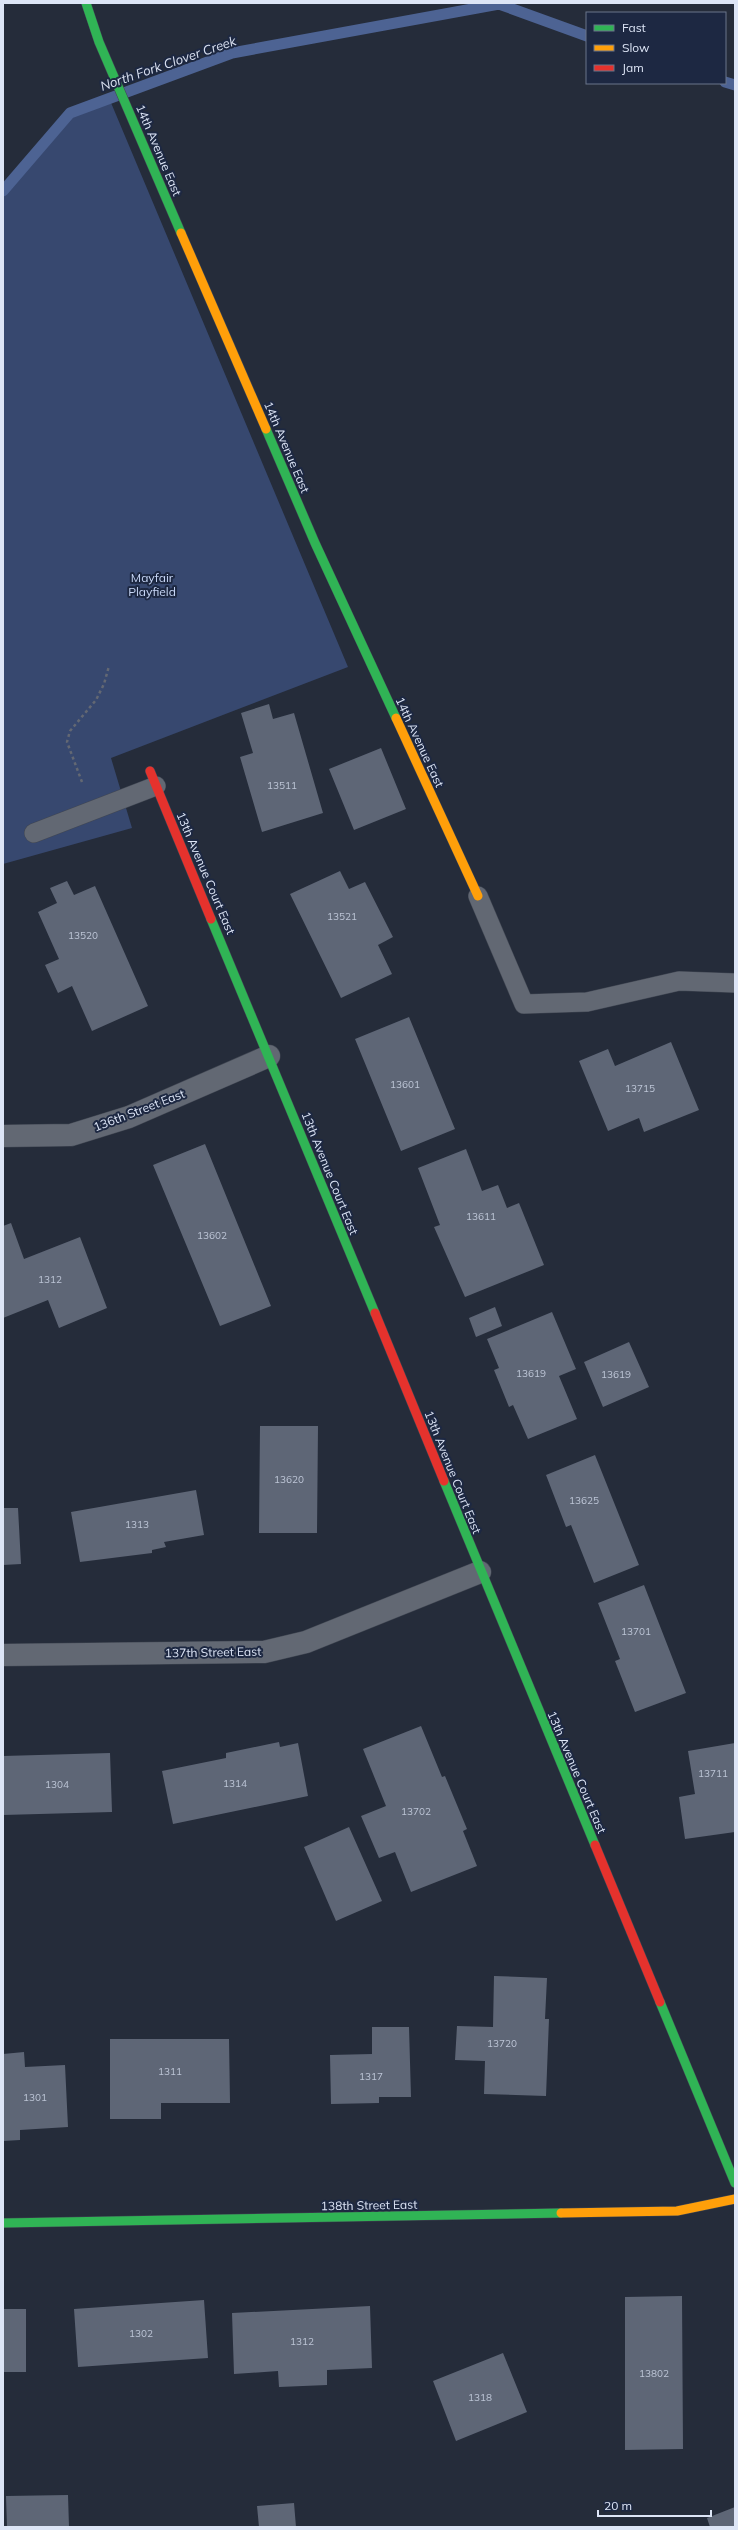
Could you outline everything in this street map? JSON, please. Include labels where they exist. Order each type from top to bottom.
[{"type":"street","name":"14th Avenue East","points":[[86,3],[99,42],[316,543],[478,896]]},
{"type":"street","name":"13th Avenue Court East","points":[[153,778],[269,1056],[480,1572],[735,2183]]},
{"type":"street","name":"136th Street East","points":[[3,1136],[71,1135],[129,1116],[269,1056]]},
{"type":"street","name":"137th Street East","points":[[3,1655],[264,1652],[306,1642],[480,1572]]},
{"type":"street","name":"138th Street East","points":[[3,2223],[678,2211],[735,2199]]},
{"type":"lane","points":[[34,833],[93,811],[153,778]]},
{"type":"lane","points":[[478,896],[524,1004],[587,1002],[679,981],[735,983]]},
{"type":"path","points":[[93,811],[67,742],[73,725],[96,700],[104,684],[109,666]]},
{"type":"green space","name":"Mayfair Playfield","points":[[109,98],[348,667],[111,758],[132,828],[3,864],[3,191],[70,113]]},
{"type":"building","points":[[269,704],[273,719],[294,713],[323,813],[262,832],[240,757],[253,753],[241,713]]},
{"type":"building","points":[[381,748],[406,809],[354,830],[329,769]]},
{"type":"building","points":[[340,871],[349,889],[365,882],[393,937],[378,945],[392,974],[341,998],[290,894]]},
{"type":"building","points":[[67,881],[74,895],[95,886],[148,1006],[92,1031],[72,986],[58,993],[45,965],[59,959],[38,912],[57,903],[50,888]]},
{"type":"building","points":[[409,1017],[455,1129],[401,1151],[355,1039]]},
{"type":"building","points":[[671,1042],[699,1110],[644,1132],[639,1118],[608,1131],[579,1061],[608,1049],[615,1066]]},
{"type":"building","points":[[205,1144],[271,1306],[220,1326],[153,1165]]},
{"type":"building","points":[[466,1149],[482,1191],[498,1185],[507,1208],[519,1203],[544,1265],[465,1297],[434,1227],[440,1225],[418,1168]]},
{"type":"building","points":[[11,1223],[24,1259],[80,1237],[107,1308],[59,1328],[48,1300],[3,1318],[3,1226]]},
{"type":"building","points":[[495,1307],[502,1326],[476,1337],[469,1318]]},
{"type":"building","points":[[552,1312],[576,1369],[559,1376],[577,1419],[528,1439],[513,1405],[509,1407],[494,1370],[499,1368],[487,1339]]},
{"type":"building","points":[[629,1342],[649,1387],[603,1407],[584,1362]]},
{"type":"building","points":[[260,1426],[318,1426],[317,1533],[259,1533]]},
{"type":"building","points":[[595,1455],[639,1565],[594,1583],[571,1525],[566,1527],[546,1475]]},
{"type":"building","points":[[196,1490],[204,1535],[164,1542],[166,1547],[152,1550],[152,1553],[80,1562],[71,1512]]},
{"type":"building","points":[[3,1508],[18,1508],[21,1564],[3,1565]]},
{"type":"building","points":[[644,1585],[686,1693],[635,1712],[615,1661],[620,1659],[598,1603]]},
{"type":"building","points":[[421,1726],[442,1777],[445,1776],[467,1829],[463,1831],[477,1866],[411,1892],[395,1852],[379,1858],[361,1816],[386,1806],[363,1749]]},
{"type":"building","points":[[279,1742],[280,1747],[298,1743],[308,1796],[173,1824],[162,1771],[226,1758],[226,1753]]},
{"type":"building","points":[[735,1743],[735,1832],[685,1839],[679,1797],[695,1794],[688,1751]]},
{"type":"building","points":[[110,1753],[112,1812],[3,1815],[3,1756]]},
{"type":"building","points":[[349,1827],[382,1901],[336,1921],[304,1847]]},
{"type":"building","points":[[494,1976],[547,1978],[545,2019],[549,2019],[546,2096],[484,2094],[485,2061],[455,2060],[457,2026],[493,2027]]},
{"type":"building","points":[[372,2027],[409,2027],[411,2097],[379,2097],[379,2103],[331,2104],[330,2055],[372,2054]]},
{"type":"building","points":[[110,2039],[229,2039],[230,2103],[161,2103],[161,2119],[110,2119]]},
{"type":"building","points":[[24,2052],[25,2067],[65,2065],[68,2127],[20,2130],[20,2140],[3,2141],[3,2054]]},
{"type":"building","points":[[682,2296],[683,2449],[625,2450],[625,2297]]},
{"type":"building","points":[[204,2300],[208,2358],[78,2367],[74,2309]]},
{"type":"building","points":[[370,2306],[372,2368],[327,2370],[327,2385],[279,2387],[278,2371],[234,2374],[232,2313]]},
{"type":"building","points":[[3,2309],[26,2309],[26,2372],[3,2372]]},
{"type":"building","points":[[503,2353],[527,2412],[456,2441],[433,2381]]},
{"type":"building","points":[[68,2495],[69,2527],[7,2527],[6,2496]]},
{"type":"building","points":[[294,2503],[296,2527],[259,2527],[257,2506]]},
{"type":"building","points":[[735,2507],[735,2527],[710,2527],[707,2518]]},
{"type":"waterway","name":"North Fork Clover Creek","points":[[3,191],[70,113],[232,53],[499,4],[586,36]]},
{"type":"waterway","name":"North Fork Clover Creek","points":[[726,82],[735,85]]},
{"type":"traffic: fast","points":[[86,3],[99,42],[181,233]]},
{"type":"traffic: fast","points":[[266,429],[315,543],[396,718]]},
{"type":"traffic: fast","points":[[211,919],[375,1313]]},
{"type":"traffic: fast","points":[[444,1481],[595,1845]]},
{"type":"traffic: fast","points":[[660,2002],[735,2183]]},
{"type":"traffic: fast","points":[[3,2223],[561,2213]]},
{"type":"traffic: slow","points":[[181,233],[266,429]]},
{"type":"traffic: slow","points":[[396,718],[478,896]]},
{"type":"traffic: slow","points":[[561,2213],[677,2211],[735,2199]]},
{"type":"traffic: jam","points":[[150,771],[211,919]]},
{"type":"traffic: jam","points":[[375,1313],[444,1481]]},
{"type":"traffic: jam","points":[[595,1845],[660,2002]]}]
